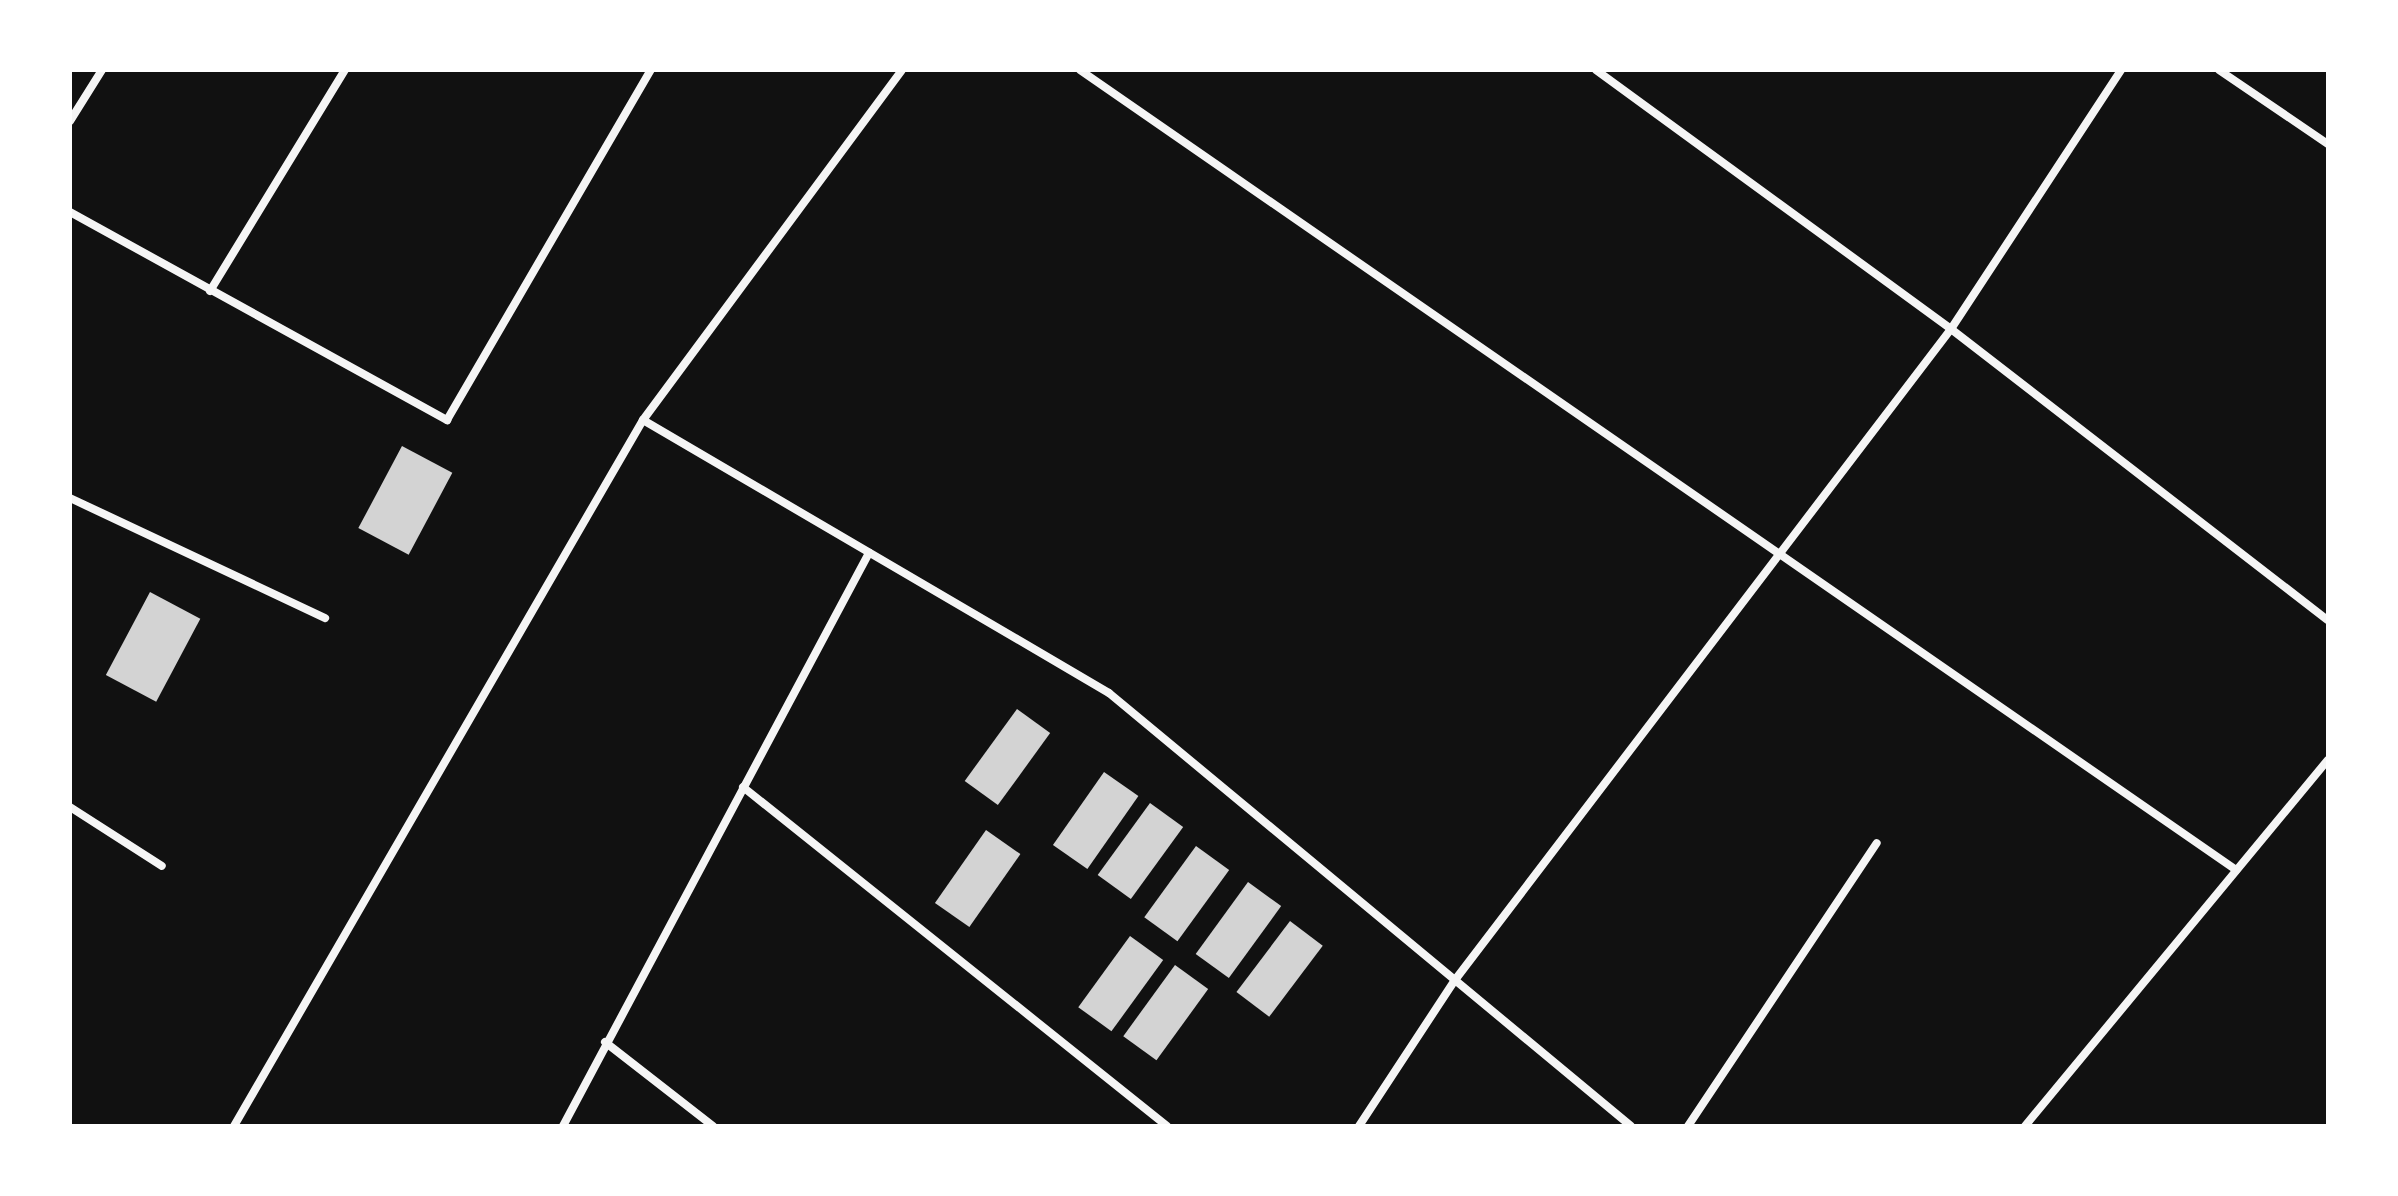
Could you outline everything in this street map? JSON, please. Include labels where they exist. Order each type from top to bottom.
[{"type":"street","points":[[70,121],[102,70]]},
{"type":"street","points":[[210,291],[345,70]]},
{"type":"street","points":[[70,212],[447,420],[651,70]]},
{"type":"street","points":[[234,1126],[643,420],[902,70]]},
{"type":"street","points":[[1080,70],[2236,870]]},
{"type":"street","points":[[1596,70],[1951,329],[2328,620]]},
{"type":"street","points":[[1359,1126],[1455,980],[1951,329],[2121,70]]},
{"type":"street","points":[[2219,70],[2328,144]]},
{"type":"street","points":[[643,420],[1109,693],[1631,1126]]},
{"type":"street","points":[[70,498],[325,618]]},
{"type":"street","points":[[563,1126],[605,1042],[869,553]]},
{"type":"street","points":[[2025,1126],[2328,760]]},
{"type":"street","points":[[743,787],[1167,1126]]},
{"type":"street","points":[[70,807],[162,866]]},
{"type":"street","points":[[1688,1126],[1877,843]]},
{"type":"street","points":[[605,1042],[713,1126]]},
{"type":"building","points":[[402,446],[452,473],[409,555],[358,528]]},
{"type":"building","points":[[150,592],[200,619],[156,702],[106,675]]},
{"type":"building","points":[[1017,709],[1050,733],[998,805],[965,781]]},
{"type":"building","points":[[1104,772],[1138,796],[1087,869],[1053,845]]},
{"type":"building","points":[[1150,803],[1183,827],[1131,899],[1098,875]]},
{"type":"building","points":[[986,830],[1020,854],[969,927],[935,903]]},
{"type":"building","points":[[1196,846],[1229,870],[1177,941],[1144,917]]},
{"type":"building","points":[[1248,882],[1281,906],[1229,978],[1196,954]]},
{"type":"building","points":[[1290,921],[1323,946],[1269,1017],[1236,992]]},
{"type":"building","points":[[1130,936],[1163,960],[1111,1031],[1078,1007]]},
{"type":"building","points":[[1175,965],[1208,989],[1156,1060],[1123,1036]]}]
